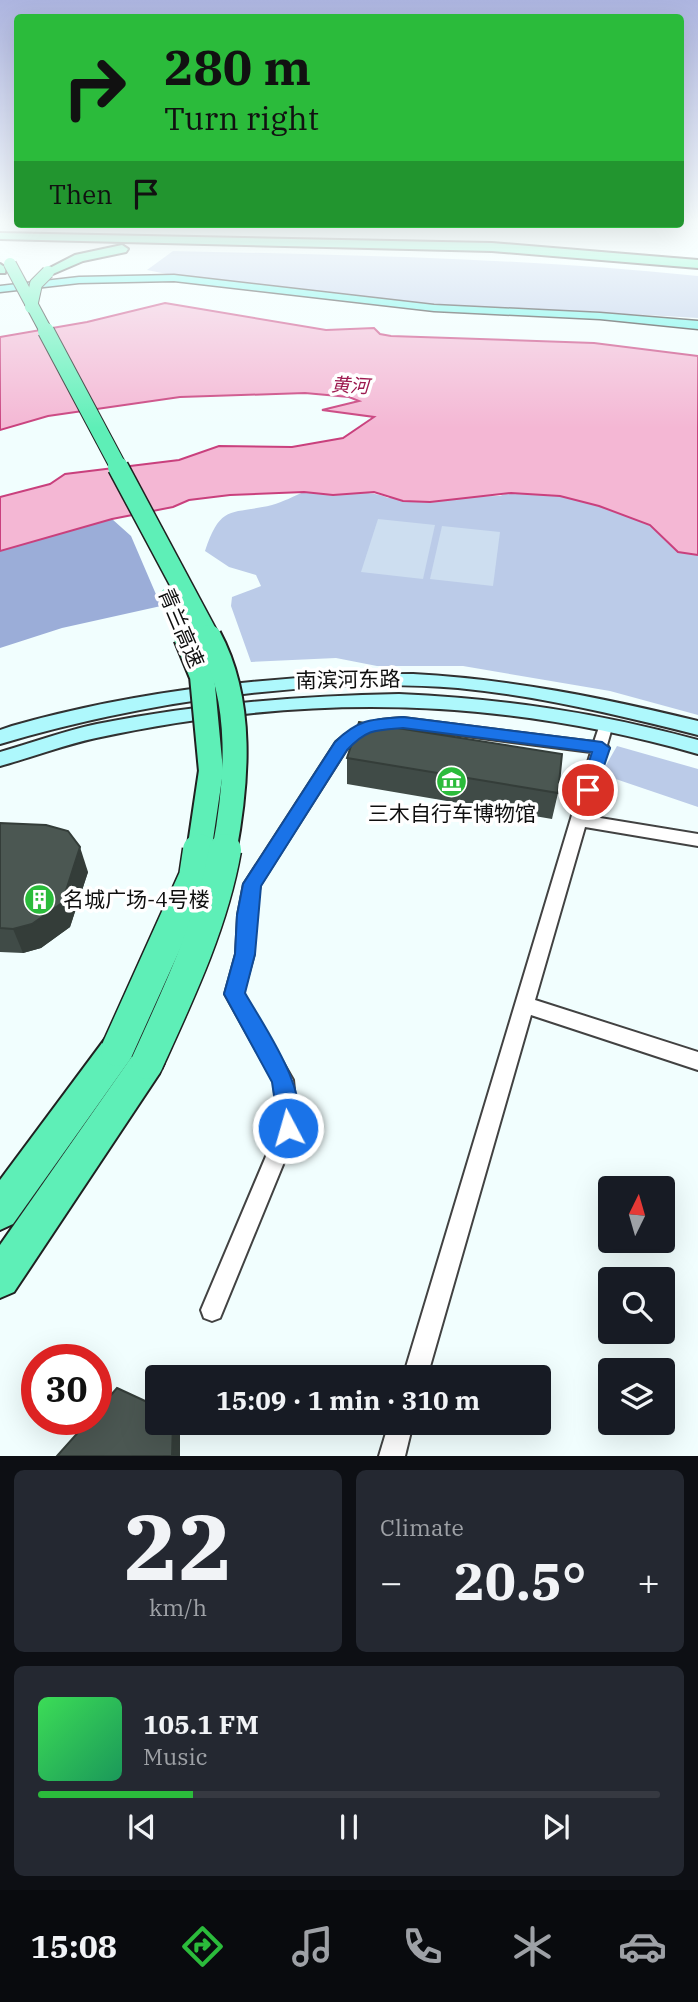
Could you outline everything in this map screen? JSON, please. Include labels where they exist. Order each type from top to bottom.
[{"type":"highway","name":"青兰高速","points":[[16,292],[60,391],[179,614],[202,676],[211,771],[195,877],[132,1056]]},
{"type":"highway","name":"青兰高速","points":[[22,292],[215,648],[228,684],[236,755],[220,878],[198,944],[132,1056]]},
{"type":"highway","points":[[31,307],[34,292]]},
{"type":"highway","points":[[0,1211],[132,1056]]},
{"type":"highway","points":[[0,1278],[132,1056]]},
{"type":"main road","points":[[0,296],[43,292]]},
{"type":"main road","points":[[231,292],[418,314],[698,331]]},
{"type":"main road","points":[[294,292],[407,306],[600,316],[698,325]]},
{"type":"main road","name":"南滨河东路","points":[[0,737],[92,713],[215,692],[352,680],[498,686],[567,697],[698,728]]},
{"type":"main road","name":"南滨河东路","points":[[0,759],[96,732],[216,711],[356,701],[464,705],[606,724],[698,747]]},
{"type":"street","points":[[212,1310],[288,1128],[283,1080],[234,994],[245,954],[246,915],[252,884],[341,746],[356,730],[372,724],[403,723],[602,748]]},
{"type":"street","points":[[418,1365],[523,1004],[602,748],[606,724]]},
{"type":"street","points":[[579,820],[698,840]]},
{"type":"street","points":[[523,1004],[698,1061]]},
{"type":"street","points":[[392,1456],[398,1435]]},
{"type":"shaded area","points":[[284,292],[698,292],[698,318],[421,304]]},
{"type":"shaded area","points":[[304,492],[359,492],[388,498],[532,493],[574,499],[648,524],[684,551],[698,555],[698,715],[610,691],[463,666],[377,666],[336,658],[251,662],[231,606],[232,597],[261,586],[256,575],[229,567],[205,551],[216,525],[222,518],[237,511],[272,505]]},
{"type":"shaded area","points":[[112,519],[131,536],[161,606],[62,628],[0,648],[0,551]]},
{"type":"shaded area","points":[[378,519],[435,525],[423,579],[361,572]]},
{"type":"shaded area","points":[[442,526],[500,532],[493,586],[430,579]]},
{"type":"shaded area","points":[[617,746],[698,769],[698,807],[601,774]]},
{"type":"water","name":"黄河","points":[[165,303],[326,330],[374,328],[380,334],[391,336],[594,343],[698,356],[698,555],[678,552],[650,525],[599,506],[560,496],[511,493],[430,502],[403,501],[374,492],[333,495],[304,492],[230,495],[189,500],[173,507],[112,519],[0,551],[0,497],[50,484],[65,474],[179,460],[219,446],[292,447],[343,438],[374,417],[322,410],[359,401],[349,397],[305,393],[180,397],[48,416],[0,430],[0,337],[87,322]]},
{"type":"building","points":[[359,722],[562,754],[558,793],[347,758]]},
{"type":"building","name":"名城广场-4号楼","points":[[0,823],[46,825],[68,831],[80,847],[62,903],[32,924],[13,929],[0,928]]},
{"type":"building","points":[[117,1388],[145,1401],[145,1435],[173,1435],[172,1456],[57,1456],[76,1435],[112,1435],[112,1394]]},
{"type":"place","name":"三木自行车博物馆","points":[[452,782]]},
{"type":"place","name":"名城广场-4号楼","points":[[40,900]]},
{"type":"route","points":[[288,1128],[283,1080],[234,994],[245,954],[246,915],[252,884],[341,746],[356,730],[372,724],[403,723],[602,748],[588,790]]}]
